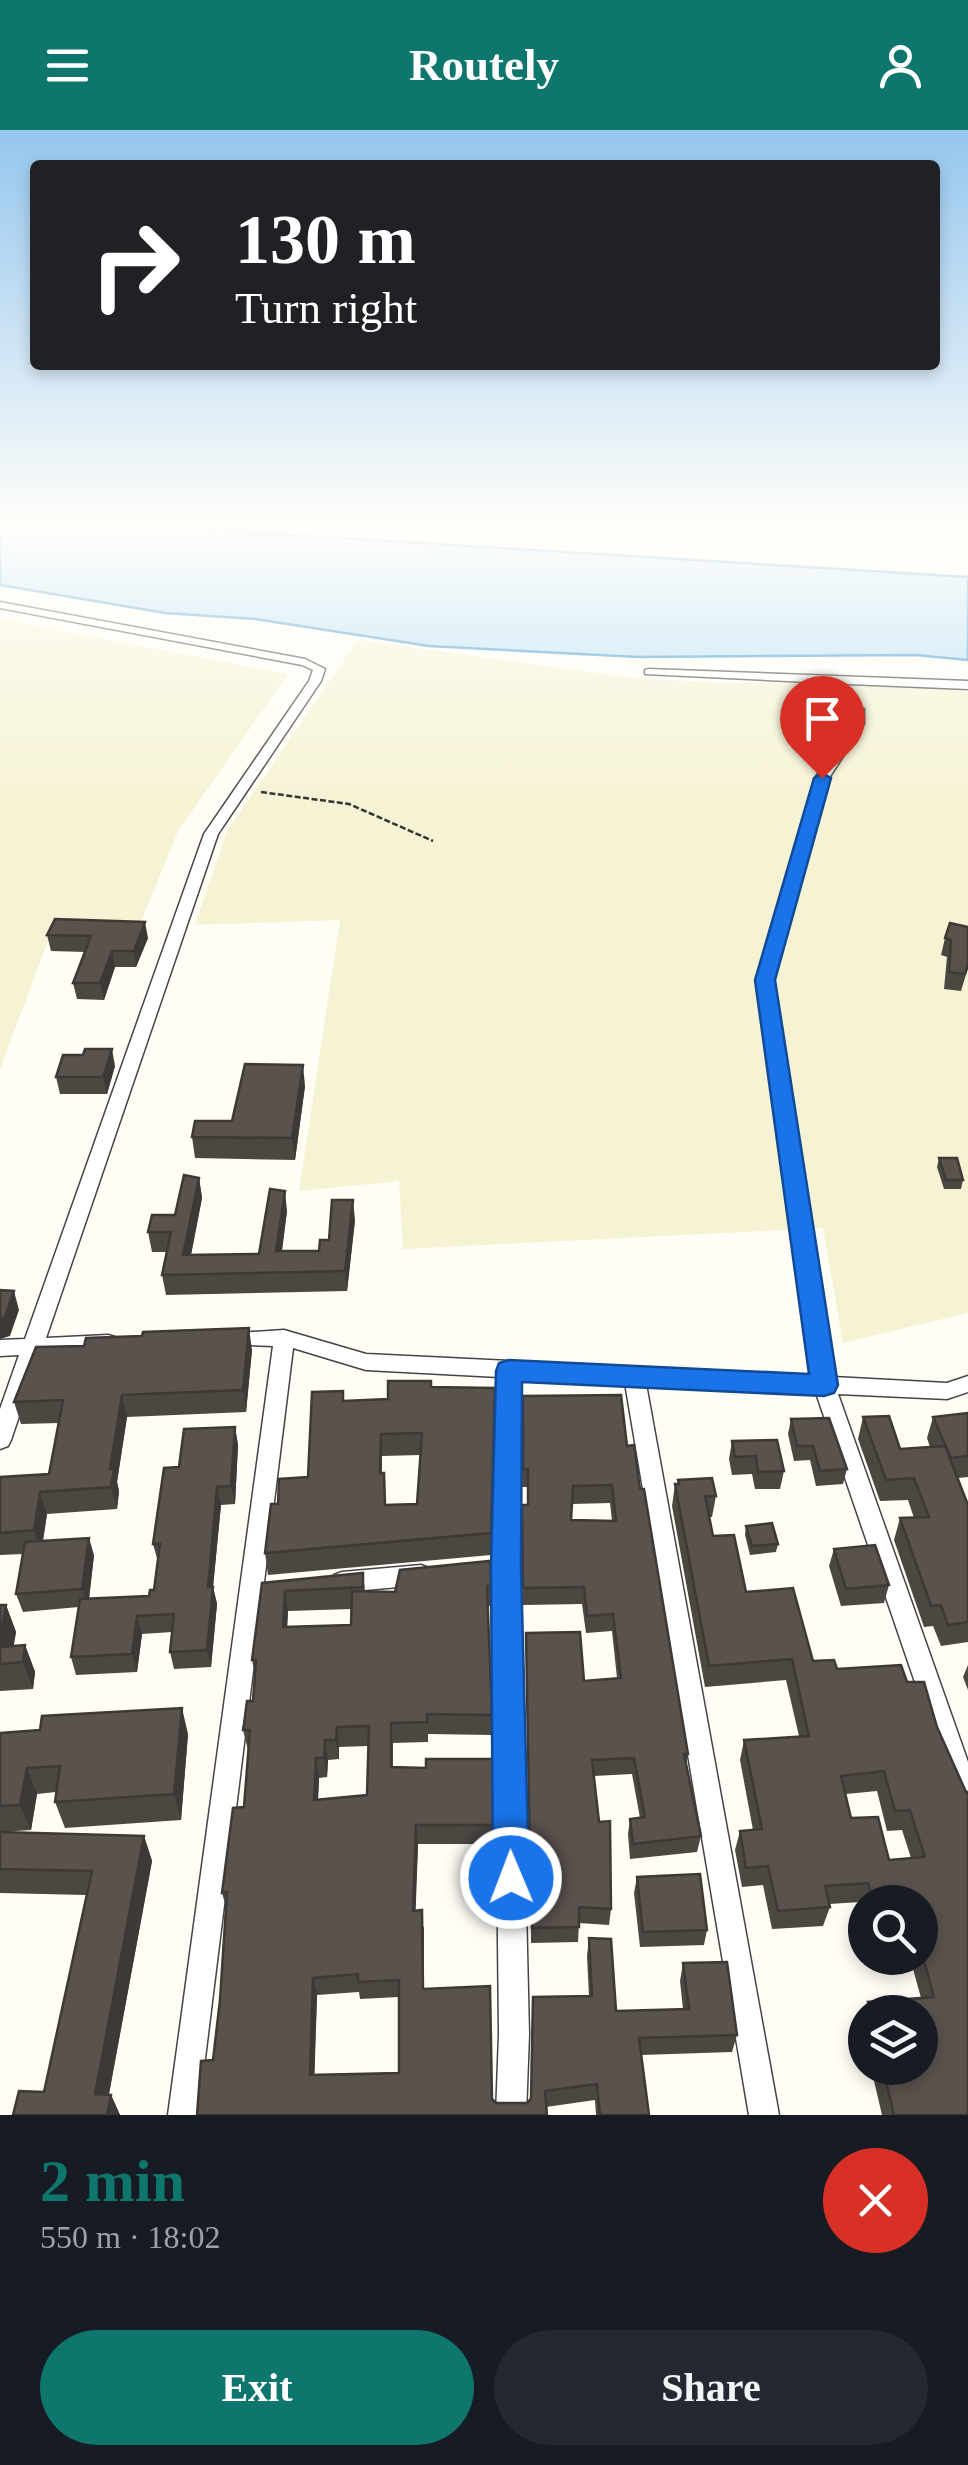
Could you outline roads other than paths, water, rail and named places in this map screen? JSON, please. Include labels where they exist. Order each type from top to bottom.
[{"type":"street","points":[[0,1440],[211,834],[315,681],[319,669],[306,662],[57,616]]},
{"type":"street","points":[[649,672],[968,685]]},
{"type":"street","points":[[810,678],[860,712],[858,724],[822,778],[765,980],[824,1385],[968,1799]]},
{"type":"street","points":[[206,1340],[284,1338],[366,1362],[509,1371],[947,1391],[968,1384]]},
{"type":"street","points":[[184,2115],[260,1590],[284,1338]]},
{"type":"street","points":[[0,1348],[128,1342]]},
{"type":"street","points":[[509,1371],[496,1568],[514,2034],[510,2115]]},
{"type":"street","points":[[634,1375],[764,2115]]},
{"type":"street","points":[[310,1585],[447,1573]]},
{"type":"water","points":[[204,616],[968,616],[968,660],[916,655],[638,657],[429,646],[255,619]]}]
